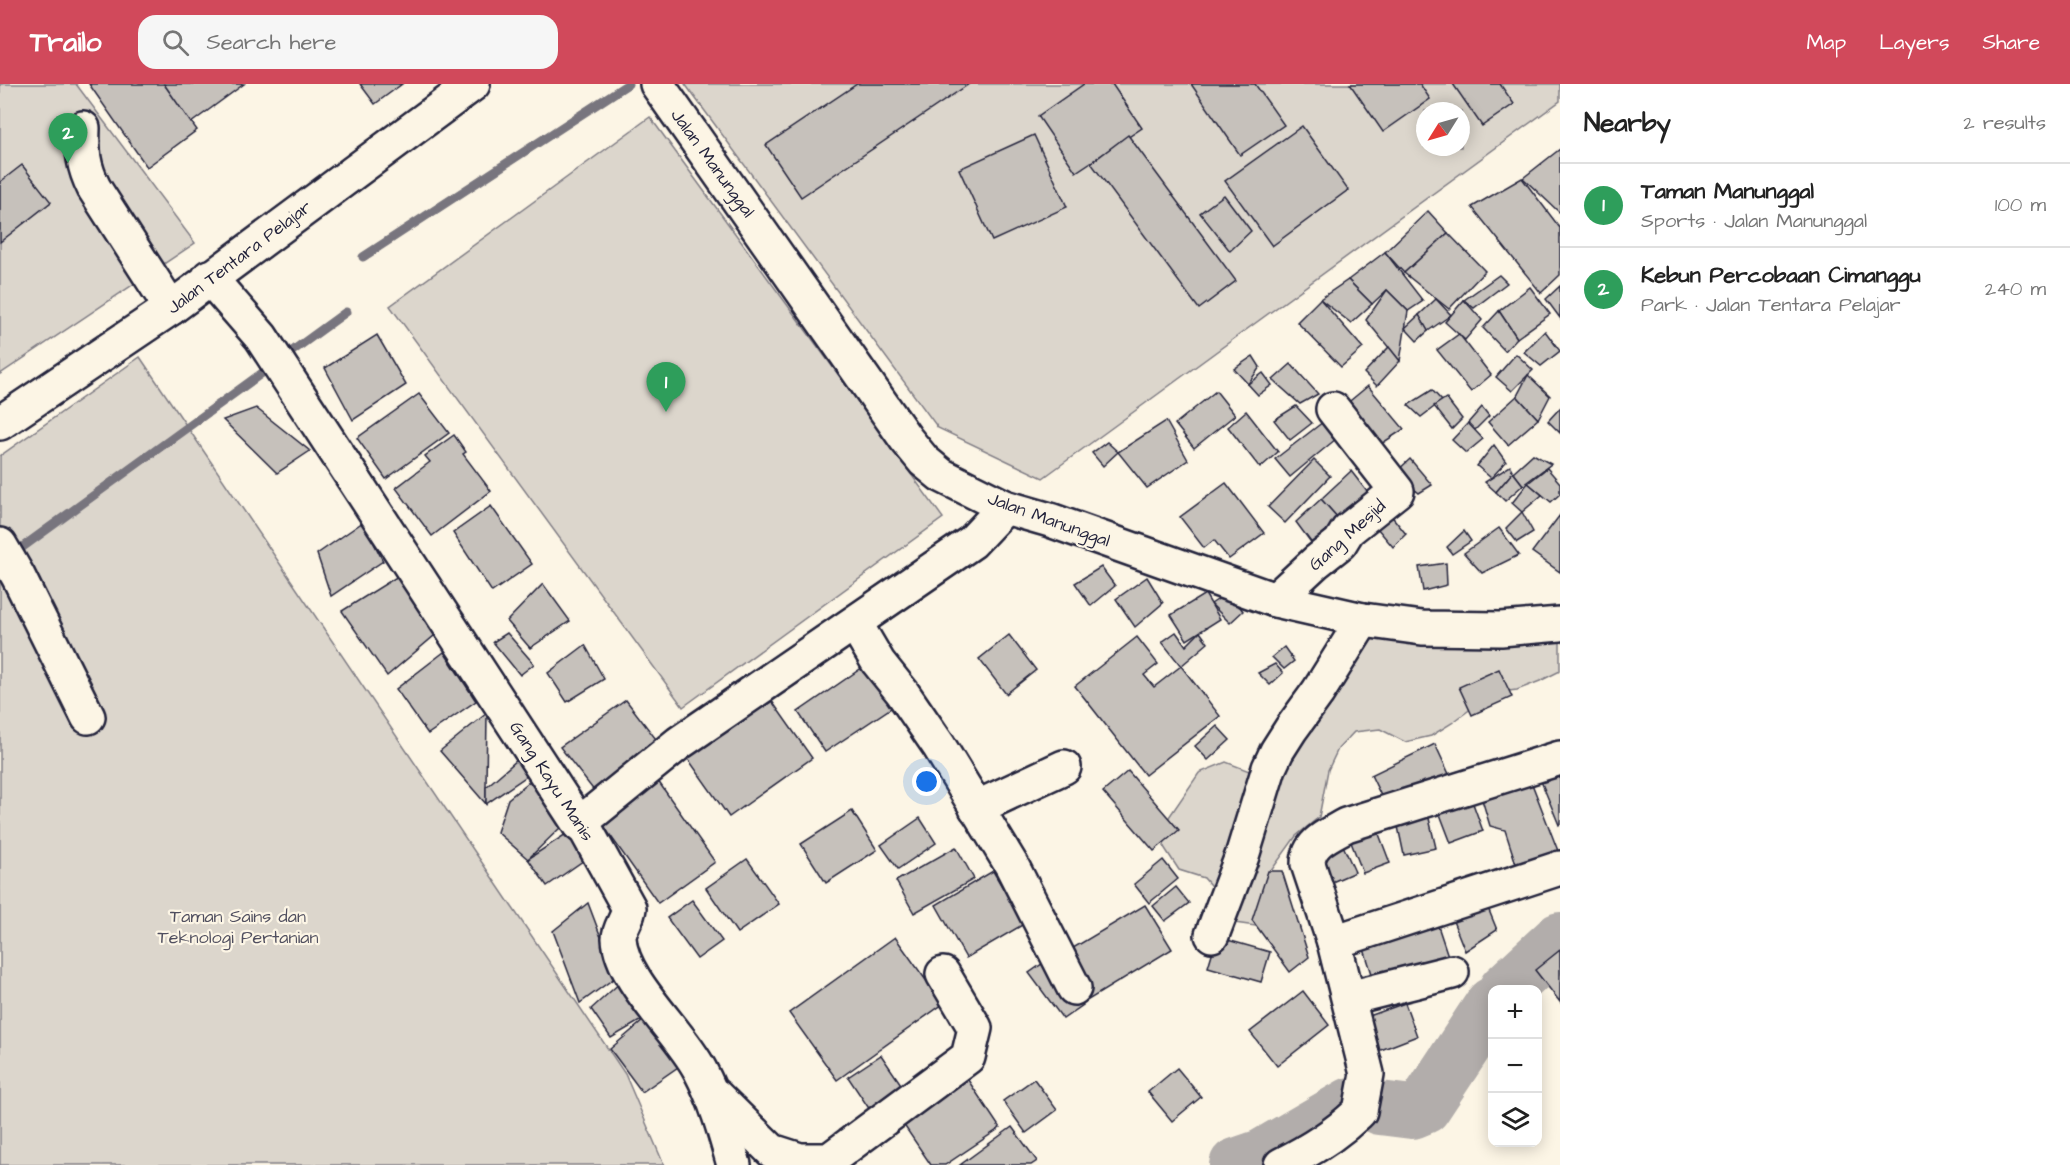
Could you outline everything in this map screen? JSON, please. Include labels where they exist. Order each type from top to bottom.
[{"type":"street","name":"Jalan Tentara Pelajar","points":[[0,423],[171,308],[473,84]]},
{"type":"street","name":"Jalan Manunggal","points":[[657,84],[906,439],[924,461],[942,475],[1005,507],[1050,520],[1275,600],[1363,620],[1422,628],[1501,629],[1560,624]]},
{"type":"street","points":[[82,128],[85,171],[171,308]]},
{"type":"street","name":"Gang Kayu Manis","points":[[209,278],[261,337],[579,824],[586,830],[628,908],[628,914],[619,936],[625,963],[700,1069],[719,1114],[734,1165]]},
{"type":"street","name":"Gang Mesjid","points":[[1275,600],[1340,543],[1348,530],[1397,491],[1333,409]]},
{"type":"street","points":[[579,824],[679,743],[972,542],[1005,507]]},
{"type":"street","points":[[0,545],[18,576],[88,717]]},
{"type":"street","points":[[1212,935],[1242,856],[1265,780],[1278,751],[1363,620]]},
{"type":"street","points":[[855,623],[878,662],[939,746],[1012,866],[1074,988]]},
{"type":"street","points":[[1281,1165],[1304,1154],[1338,1132],[1360,1111],[1367,1074],[1334,942],[1308,864],[1308,854],[1324,838],[1346,825],[1560,758]]},
{"type":"street","points":[[976,808],[1064,767]]},
{"type":"street","points":[[1334,942],[1560,868]]},
{"type":"street","points":[[1349,998],[1452,972]]},
{"type":"street","points":[[708,1088],[772,1151],[800,1160],[829,1160],[859,1153],[968,1057],[975,1028],[943,974]]},
{"type":"green space","points":[[0,84],[76,84],[195,243],[0,374]]},
{"type":"green space","points":[[685,84],[1560,84],[1560,101],[1043,478],[938,428]]},
{"type":"green space","points":[[650,117],[943,518],[683,707],[390,306]]},
{"type":"green space","name":"Taman Sains dan Teknologi Pertanian","points":[[140,357],[625,1074],[664,1165],[0,1165],[0,456]]},
{"type":"green space","points":[[1355,628],[1560,639],[1560,671],[1517,690],[1492,693],[1431,736],[1405,742],[1380,729],[1354,732],[1338,749],[1328,770],[1319,817],[1296,836],[1268,875],[1262,927],[1235,923],[1222,899],[1204,878],[1179,870],[1164,847],[1167,820],[1199,773],[1226,762],[1249,771],[1274,755]]},
{"type":"building","points":[[89,84],[164,84],[197,130],[147,167]]},
{"type":"building","points":[[164,84],[244,84],[191,123]]},
{"type":"building","points":[[360,84],[402,84],[375,104]]},
{"type":"building","points":[[857,84],[969,84],[801,197],[766,145]]},
{"type":"building","points":[[1084,84],[1112,84],[1142,128],[1076,172],[1038,116]]},
{"type":"building","points":[[1191,84],[1255,84],[1284,125],[1240,155]]},
{"type":"building","points":[[1350,84],[1420,84],[1430,99],[1426,102],[1416,102],[1416,109],[1383,132]]},
{"type":"building","points":[[1453,84],[1500,84],[1514,104],[1482,126],[1470,109],[1470,102],[1465,102]]},
{"type":"building","points":[[1302,126],[1348,190],[1272,246],[1225,181]]},
{"type":"building","points":[[1034,135],[1067,207],[992,241],[959,169]]},
{"type":"building","points":[[1128,135],[1236,281],[1199,309],[1091,163]]},
{"type":"building","points":[[1560,149],[1560,211],[1559,212],[1523,178]]},
{"type":"building","points":[[22,165],[51,202],[0,242],[0,182]]},
{"type":"building","points":[[1522,178],[1560,228],[1560,275],[1541,293],[1472,207]]},
{"type":"building","points":[[1224,195],[1251,231],[1230,251],[1200,213]]},
{"type":"building","points":[[1428,211],[1448,233],[1404,273],[1385,252]]},
{"type":"building","points":[[1448,233],[1485,271],[1449,309],[1404,273]]},
{"type":"building","points":[[1385,252],[1423,301],[1408,311],[1387,290],[1372,304],[1348,280]]},
{"type":"building","points":[[1499,275],[1507,283],[1474,308],[1464,300]]},
{"type":"building","points":[[1348,280],[1372,304],[1351,323],[1320,299]]},
{"type":"building","points":[[1560,286],[1560,318],[1546,299]]},
{"type":"building","points":[[1530,287],[1550,314],[1517,338],[1499,311]]},
{"type":"building","points":[[1387,290],[1408,311],[1400,361],[1366,320]]},
{"type":"building","points":[[1320,299],[1363,348],[1341,367],[1297,322]]},
{"type":"building","points":[[1436,299],[1451,315],[1428,331],[1419,315]]},
{"type":"building","points":[[1464,300],[1482,320],[1465,340],[1445,322]]},
{"type":"building","points":[[1499,311],[1517,338],[1505,351],[1483,328]]},
{"type":"building","points":[[1419,315],[1428,331],[1417,341],[1405,328]]},
{"type":"building","points":[[1545,331],[1560,351],[1541,366],[1524,352]]},
{"type":"building","points":[[1459,334],[1491,375],[1471,392],[1437,350]]},
{"type":"building","points":[[377,335],[406,385],[353,420],[325,368]]},
{"type":"building","points":[[1389,347],[1400,361],[1377,386],[1364,373]]},
{"type":"building","points":[[1516,354],[1533,370],[1512,391],[1496,377]]},
{"type":"building","points":[[1253,356],[1260,367],[1248,384],[1234,369]]},
{"type":"building","points":[[1291,364],[1318,394],[1300,404],[1273,380]]},
{"type":"building","points":[[1263,373],[1272,385],[1258,395],[1248,384]]},
{"type":"building","points":[[1528,375],[1550,396],[1538,419],[1517,396]]},
{"type":"building","points":[[1368,386],[1404,429],[1378,446],[1345,405]]},
{"type":"building","points":[[1432,390],[1442,401],[1421,417],[1408,405]]},
{"type":"building","points":[[1216,391],[1235,415],[1194,448],[1175,424]]},
{"type":"building","points":[[419,394],[449,433],[386,479],[357,438]]},
{"type":"building","points":[[1517,396],[1538,419],[1508,445],[1488,422]]},
{"type":"building","points":[[1446,398],[1462,419],[1452,429],[1434,406]]},
{"type":"building","points":[[1296,406],[1312,423],[1290,440],[1274,420]]},
{"type":"building","points":[[1482,407],[1489,416],[1475,430],[1468,423]]},
{"type":"building","points":[[256,408],[310,451],[277,473],[223,420]]},
{"type":"building","points":[[1560,408],[1560,433],[1548,421]]},
{"type":"building","points":[[1246,411],[1278,452],[1260,468],[1228,427]]},
{"type":"building","points":[[1166,421],[1188,460],[1147,488],[1118,452]]},
{"type":"building","points":[[1323,422],[1336,439],[1290,477],[1275,459]]},
{"type":"building","points":[[1468,423],[1483,439],[1466,453],[1452,440]]},
{"type":"building","points":[[454,435],[466,452],[463,454],[491,491],[432,536],[396,488],[430,462],[425,456]]},
{"type":"building","points":[[1107,442],[1118,452],[1103,466],[1092,453]]},
{"type":"building","points":[[1494,445],[1506,462],[1491,478],[1477,466]]},
{"type":"building","points":[[1533,454],[1551,464],[1523,485],[1513,472]]},
{"type":"building","points":[[1410,459],[1432,485],[1419,493],[1395,473]]},
{"type":"building","points":[[1314,460],[1330,476],[1285,523],[1268,507]]},
{"type":"building","points":[[1510,466],[1513,472],[1496,492],[1485,482]]},
{"type":"building","points":[[1547,468],[1560,483],[1560,494],[1551,502],[1528,483]]},
{"type":"building","points":[[1351,471],[1368,493],[1338,518],[1321,499]]},
{"type":"building","points":[[1513,472],[1523,485],[1505,501],[1496,492]]},
{"type":"building","points":[[1226,483],[1264,533],[1229,559],[1214,540],[1204,548],[1180,517]]},
{"type":"building","points":[[1528,483],[1542,495],[1522,512],[1512,503]]},
{"type":"building","points":[[1321,499],[1338,518],[1313,545],[1296,522]]},
{"type":"building","points":[[491,506],[532,564],[492,592],[453,533]]},
{"type":"building","points":[[1386,509],[1406,534],[1393,547],[1372,522]]},
{"type":"building","points":[[1522,512],[1533,532],[1517,542],[1506,528]]},
{"type":"building","points":[[1560,515],[1560,572],[1532,552]]},
{"type":"building","points":[[363,522],[383,561],[331,596],[317,554]]},
{"type":"building","points":[[1499,528],[1519,555],[1482,573],[1464,553]]},
{"type":"building","points":[[1464,531],[1471,541],[1452,554],[1447,547]]},
{"type":"building","points":[[1446,563],[1447,585],[1423,591],[1419,567]]},
{"type":"building","points":[[1101,567],[1115,586],[1091,606],[1075,583]]},
{"type":"building","points":[[398,576],[435,635],[387,676],[342,611]]},
{"type":"building","points":[[1147,577],[1163,603],[1135,627],[1116,599]]},
{"type":"building","points":[[543,584],[570,621],[530,648],[507,621]]},
{"type":"building","points":[[1229,592],[1243,611],[1230,623],[1211,604]]},
{"type":"building","points":[[1205,594],[1220,619],[1187,640],[1171,615]]},
{"type":"building","points":[[1176,632],[1186,646],[1200,632],[1208,643],[1181,666],[1162,642]]},
{"type":"building","points":[[507,633],[534,664],[520,675],[493,642]]},
{"type":"building","points":[[1009,635],[1036,670],[1006,694],[979,659]]},
{"type":"building","points":[[1137,637],[1158,664],[1144,675],[1154,687],[1181,666],[1220,716],[1145,775],[1075,686]]},
{"type":"building","points":[[585,645],[604,679],[567,702],[548,673]]},
{"type":"building","points":[[1284,647],[1294,661],[1284,669],[1272,657]]},
{"type":"building","points":[[444,652],[476,701],[428,734],[396,689]]},
{"type":"building","points":[[1275,664],[1283,673],[1270,685],[1258,673]]},
{"type":"building","points":[[866,665],[894,706],[825,752],[798,712]]},
{"type":"building","points":[[1499,669],[1512,697],[1472,715],[1459,687]]},
{"type":"building","points":[[769,697],[812,758],[729,817],[686,756]]},
{"type":"building","points":[[626,700],[659,743],[595,792],[560,747]]},
{"type":"building","points":[[487,713],[486,787],[486,804],[440,751]]},
{"type":"building","points":[[1217,726],[1230,740],[1208,760],[1195,746]]},
{"type":"building","points":[[1435,744],[1449,774],[1386,806],[1371,775]]},
{"type":"building","points":[[525,753],[537,769],[486,804],[486,787]]},
{"type":"building","points":[[1128,771],[1179,830],[1154,851],[1103,792]]},
{"type":"building","points":[[1527,771],[1560,856],[1518,870],[1505,830],[1490,826],[1480,793]]},
{"type":"building","points":[[1560,774],[1560,824],[1559,825],[1541,781]]},
{"type":"building","points":[[530,781],[562,826],[528,859],[497,832],[508,799]]},
{"type":"building","points":[[658,781],[715,862],[658,903],[600,821]]},
{"type":"building","points":[[1471,798],[1483,831],[1451,843],[1438,809]]},
{"type":"building","points":[[1427,810],[1436,848],[1404,855],[1396,817]]},
{"type":"building","points":[[852,811],[877,850],[826,883],[801,844]]},
{"type":"building","points":[[920,818],[936,843],[898,869],[881,845]]},
{"type":"building","points":[[1374,821],[1390,863],[1363,873],[1347,832]]},
{"type":"building","points":[[569,832],[587,858],[547,886],[528,859]]},
{"type":"building","points":[[1341,841],[1355,872],[1323,886],[1309,854]]},
{"type":"building","points":[[956,847],[974,879],[914,913],[896,881]]},
{"type":"building","points":[[747,859],[779,904],[737,933],[706,888]]},
{"type":"building","points":[[1163,860],[1178,879],[1149,903],[1134,884]]},
{"type":"building","points":[[993,871],[1024,924],[966,958],[936,905]]},
{"type":"building","points":[[1268,871],[1282,871],[1309,957],[1290,972],[1252,920]]},
{"type":"building","points":[[1176,887],[1189,903],[1165,921],[1153,906]]},
{"type":"building","points":[[692,900],[722,941],[697,959],[667,918]]},
{"type":"building","points":[[588,903],[616,977],[580,1003],[553,931]]},
{"type":"building","points":[[1486,903],[1497,930],[1465,951],[1451,916]]},
{"type":"building","points":[[1145,905],[1172,949],[1085,1002],[1063,954]]},
{"type":"building","points":[[1435,917],[1449,959],[1375,983],[1361,940]]},
{"type":"building","points":[[895,937],[943,1004],[837,1080],[789,1013]]},
{"type":"building","points":[[1217,937],[1270,952],[1261,982],[1208,967]]},
{"type":"building","points":[[1560,950],[1560,1002],[1535,970]]},
{"type":"building","points":[[1049,959],[1083,1005],[1063,1019],[1029,973]]},
{"type":"building","points":[[623,980],[650,1015],[611,1038],[591,1009]]},
{"type":"building","points":[[1303,991],[1329,1025],[1277,1066],[1250,1032]]},
{"type":"building","points":[[1405,1003],[1417,1036],[1373,1053],[1361,1019]]},
{"type":"building","points":[[650,1015],[678,1067],[642,1092],[610,1049]]},
{"type":"building","points":[[881,1055],[905,1090],[872,1113],[848,1077]]},
{"type":"building","points":[[1177,1068],[1201,1097],[1172,1121],[1148,1092]]},
{"type":"building","points":[[962,1071],[1000,1128],[945,1165],[931,1165],[897,1115]]},
{"type":"building","points":[[1034,1079],[1057,1110],[1026,1133],[1003,1101]]},
{"type":"building","points":[[1012,1127],[1037,1161],[1031,1165],[960,1165]]},
{"type":"waterway","points":[[363,257],[628,84]]},
{"type":"waterway","points":[[13,554],[346,312]]},
{"type":"waterway","points":[[1510,985],[1560,939]]},
{"type":"waterway","points":[[1380,1108],[1412,1112],[1424,1107],[1488,1010]]},
{"type":"waterway","points":[[1236,1165],[1262,1156],[1351,1104]]},
{"type":"place","name":"Kebun Percobaan Cimanggu","points":[[68,163]]},
{"type":"place","name":"Taman Manunggal","points":[[666,412]]}]
